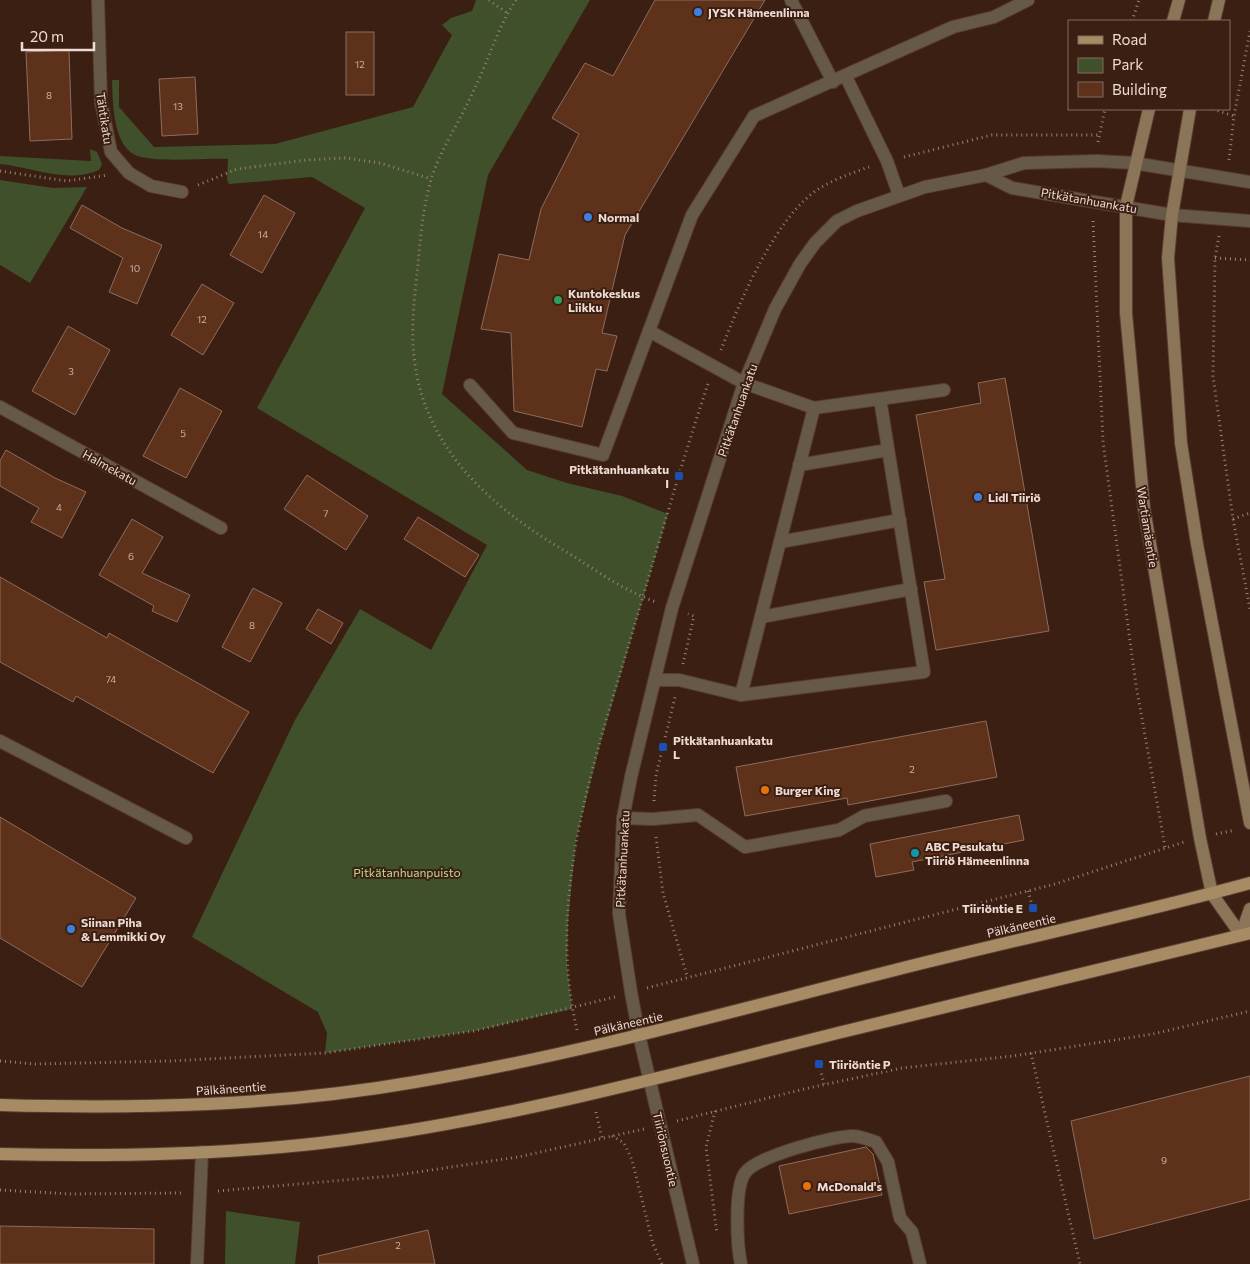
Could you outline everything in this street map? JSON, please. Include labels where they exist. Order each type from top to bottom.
[{"type":"main road","points":[[1172,20],[1179,0]]},
{"type":"main road","points":[[1214,20],[1219,0]]},
{"type":"main road","name":"Wartiamäentie","points":[[1149,110],[1134,163],[1126,206],[1126,313],[1144,508],[1200,838],[1212,894],[1245,934]]},
{"type":"main road","points":[[1190,110],[1172,215],[1168,258],[1181,443],[1196,544],[1250,823]]},
{"type":"main road","name":"Pälkäneentie","points":[[0,1106],[175,1106],[251,1101],[412,1083],[492,1068],[639,1035],[935,960],[1212,894],[1250,883]]},
{"type":"main road","points":[[0,1154],[153,1155],[202,1152],[344,1140],[444,1125],[649,1080],[1245,934],[1250,909]]},
{"type":"street","name":"Tähtikatu","points":[[98,0],[101,102],[111,152],[128,173],[151,186],[182,192]]},
{"type":"street","points":[[792,0],[834,82]]},
{"type":"street","points":[[470,386],[513,433],[603,455],[692,215],[754,116],[846,77],[953,27],[994,17],[1028,0]]},
{"type":"street","points":[[846,77],[887,161],[900,195]]},
{"type":"street","points":[[986,176],[1024,163],[1097,161],[1134,163],[1180,169],[1250,182]]},
{"type":"street","name":"Pitkätanhuankatu","points":[[639,1035],[620,914],[623,818],[631,776],[672,608],[744,383],[775,309],[800,264],[815,243],[837,221],[900,195],[925,187],[986,176],[1012,188],[1094,200],[1172,215],[1250,221]]},
{"type":"street","points":[[649,332],[744,383],[814,408],[944,390]]},
{"type":"street","points":[[655,680],[679,680],[741,695],[924,672],[880,399]]},
{"type":"street","name":"Halmekatu","points":[[0,407],[221,528]]},
{"type":"street","points":[[741,695],[814,408]]},
{"type":"street","points":[[799,466],[888,450]]},
{"type":"street","points":[[780,542],[900,520]]},
{"type":"street","points":[[761,617],[910,589]]},
{"type":"street","points":[[0,741],[186,838]]},
{"type":"street","points":[[623,818],[653,819],[698,815],[745,847],[839,830],[864,816],[946,801]]},
{"type":"street","name":"Tiiriönsuontie","points":[[639,1035],[692,1264]]},
{"type":"street","points":[[740,1264],[737,1246],[740,1188],[745,1173],[762,1160],[785,1150],[854,1136],[876,1142],[888,1162],[900,1218],[912,1232],[920,1264]]},
{"type":"street","points":[[197,1264],[202,1152]]},
{"type":"path","points":[[489,0],[507,13]]},
{"type":"path","points":[[516,0],[507,13],[474,91],[431,179],[423,216],[413,326],[415,365],[425,405],[460,467],[489,499],[536,534],[617,586],[643,597]]},
{"type":"path","points":[[1132,20],[1139,0]]},
{"type":"path","points":[[1227,178],[1234,116],[1250,31]]},
{"type":"path","points":[[1097,161],[1099,135],[1106,110]]},
{"type":"path","points":[[1216,110],[1234,116]]},
{"type":"path","points":[[582,1048],[572,1009],[566,966],[568,921],[576,840],[600,745],[643,597],[714,366],[736,310],[767,252],[791,215],[818,189],[847,174],[887,161],[992,135],[1099,135]]},
{"type":"path","points":[[182,192],[237,169],[307,160],[346,158],[380,163],[431,179]]},
{"type":"path","points":[[0,171],[67,181],[128,173]]},
{"type":"path","points":[[1094,200],[1092,230],[1103,442],[1136,685],[1165,848]]},
{"type":"path","points":[[1222,220],[1215,258],[1214,376],[1233,519],[1250,609]]},
{"type":"path","points":[[1215,258],[1250,260]]},
{"type":"path","points":[[1233,519],[1250,513]]},
{"type":"path","points":[[687,976],[663,894],[653,819],[656,775],[694,616]]},
{"type":"path","points":[[1028,890],[1033,908]]},
{"type":"path","points":[[0,1190],[71,1194],[199,1193],[391,1176],[518,1157],[661,1125],[824,1084],[902,1068],[1031,1053],[1153,1034],[1250,1011]]},
{"type":"path","points":[[1031,1053],[1080,1264]]},
{"type":"path","points":[[819,1064],[824,1084]]},
{"type":"path","points":[[592,1093],[602,1138]]},
{"type":"path","points":[[715,1111],[706,1147],[718,1240]]},
{"type":"path","points":[[612,1136],[624,1142],[632,1160],[653,1244],[662,1264]]},
{"type":"green space","name":"Pitkätanhuanpuisto","points":[[476,0],[590,0],[488,175],[442,394],[527,470],[567,483],[622,496],[668,514],[600,745],[576,840],[568,921],[567,966],[572,1009],[474,1031],[325,1053],[327,1033],[318,1012],[192,937],[295,720],[360,609],[431,650],[487,545],[257,408],[365,208],[312,177],[229,184],[227,180],[228,159],[166,160],[135,155],[127,149],[118,132],[115,121],[112,80],[119,80],[119,107],[154,147],[275,144],[413,107],[452,35],[442,25],[451,18],[472,11]]},
{"type":"green space","points":[[90,149],[97,152],[102,164],[99,170],[87,174],[62,175],[0,164],[0,156],[91,161]]},
{"type":"green space","points":[[0,180],[53,188],[87,187],[30,283],[0,265]]},
{"type":"green space","points":[[226,1211],[300,1222],[295,1264],[225,1264]]},
{"type":"building","points":[[655,0],[765,0],[625,235],[602,333],[617,336],[607,371],[596,369],[582,427],[514,411],[511,333],[481,329],[499,254],[529,260],[541,209],[579,134],[552,118],[585,63],[613,76]]},
{"type":"building","points":[[346,32],[374,32],[374,95],[346,95]]},
{"type":"building","points":[[69,50],[72,139],[30,141],[26,52]]},
{"type":"building","points":[[195,77],[198,134],[162,136],[159,79]]},
{"type":"building","points":[[264,195],[295,213],[262,273],[230,255]]},
{"type":"building","points":[[82,205],[122,228],[162,245],[137,304],[109,292],[123,258],[70,228]]},
{"type":"building","points":[[202,284],[234,303],[203,355],[171,335]]},
{"type":"building","points":[[68,326],[110,350],[75,415],[32,391]]},
{"type":"building","name":"Lidl Tiiriö","points":[[1005,378],[1049,631],[936,650],[924,582],[945,579],[916,415],[981,403],[978,383]]},
{"type":"building","points":[[180,388],[222,411],[186,478],[143,456]]},
{"type":"building","points":[[6,450],[55,478],[86,492],[62,538],[31,522],[39,508],[0,486],[0,461]]},
{"type":"building","points":[[307,475],[368,516],[346,550],[284,509]]},
{"type":"building","points":[[418,517],[479,555],[465,577],[404,539]]},
{"type":"building","points":[[132,519],[163,537],[142,573],[190,595],[177,622],[152,611],[154,606],[99,575]]},
{"type":"building","points":[[0,577],[107,638],[109,633],[249,712],[213,773],[76,696],[73,702],[0,662]]},
{"type":"building","points":[[253,588],[282,603],[250,662],[222,647]]},
{"type":"building","points":[[318,609],[343,623],[331,644],[306,629]]},
{"type":"building","points":[[986,721],[997,777],[848,805],[847,798],[745,816],[736,767]]},
{"type":"building","name":"ABC Pesukatu Tiiriö Hämeenlinna","points":[[1019,815],[1024,840],[912,862],[914,870],[876,877],[870,844]]},
{"type":"building","points":[[0,817],[136,898],[82,987],[0,938]]},
{"type":"building","points":[[1250,1076],[1250,1199],[1094,1239],[1071,1121]]},
{"type":"building","points":[[866,1147],[873,1154],[882,1195],[789,1214],[779,1166]]},
{"type":"building","points":[[0,1226],[154,1229],[154,1264],[0,1264]]},
{"type":"building","points":[[428,1230],[435,1264],[319,1264],[318,1256]]},
{"type":"place","name":"JYSK Hämeenlinna","points":[[698,12]]},
{"type":"place","name":"Normal","points":[[588,217]]},
{"type":"place","name":"Kuntokeskus Liikku","points":[[558,300]]},
{"type":"place","name":"Pitkätanhuankatu I","points":[[679,476]]},
{"type":"place","name":"Lidl Tiiriö","points":[[978,497]]},
{"type":"place","name":"Pitkätanhuankatu L","points":[[663,747]]},
{"type":"place","name":"Burger King","points":[[765,790]]},
{"type":"place","name":"ABC Pesukatu Tiiriö Hämeenlinna","points":[[915,853]]},
{"type":"place","name":"Tiiriöntie E","points":[[1033,908]]},
{"type":"place","name":"Siinan Piha & Lemmikki Oy","points":[[71,929]]},
{"type":"place","name":"Tiiriöntie P","points":[[819,1064]]},
{"type":"place","name":"McDonald's","points":[[807,1186]]}]
